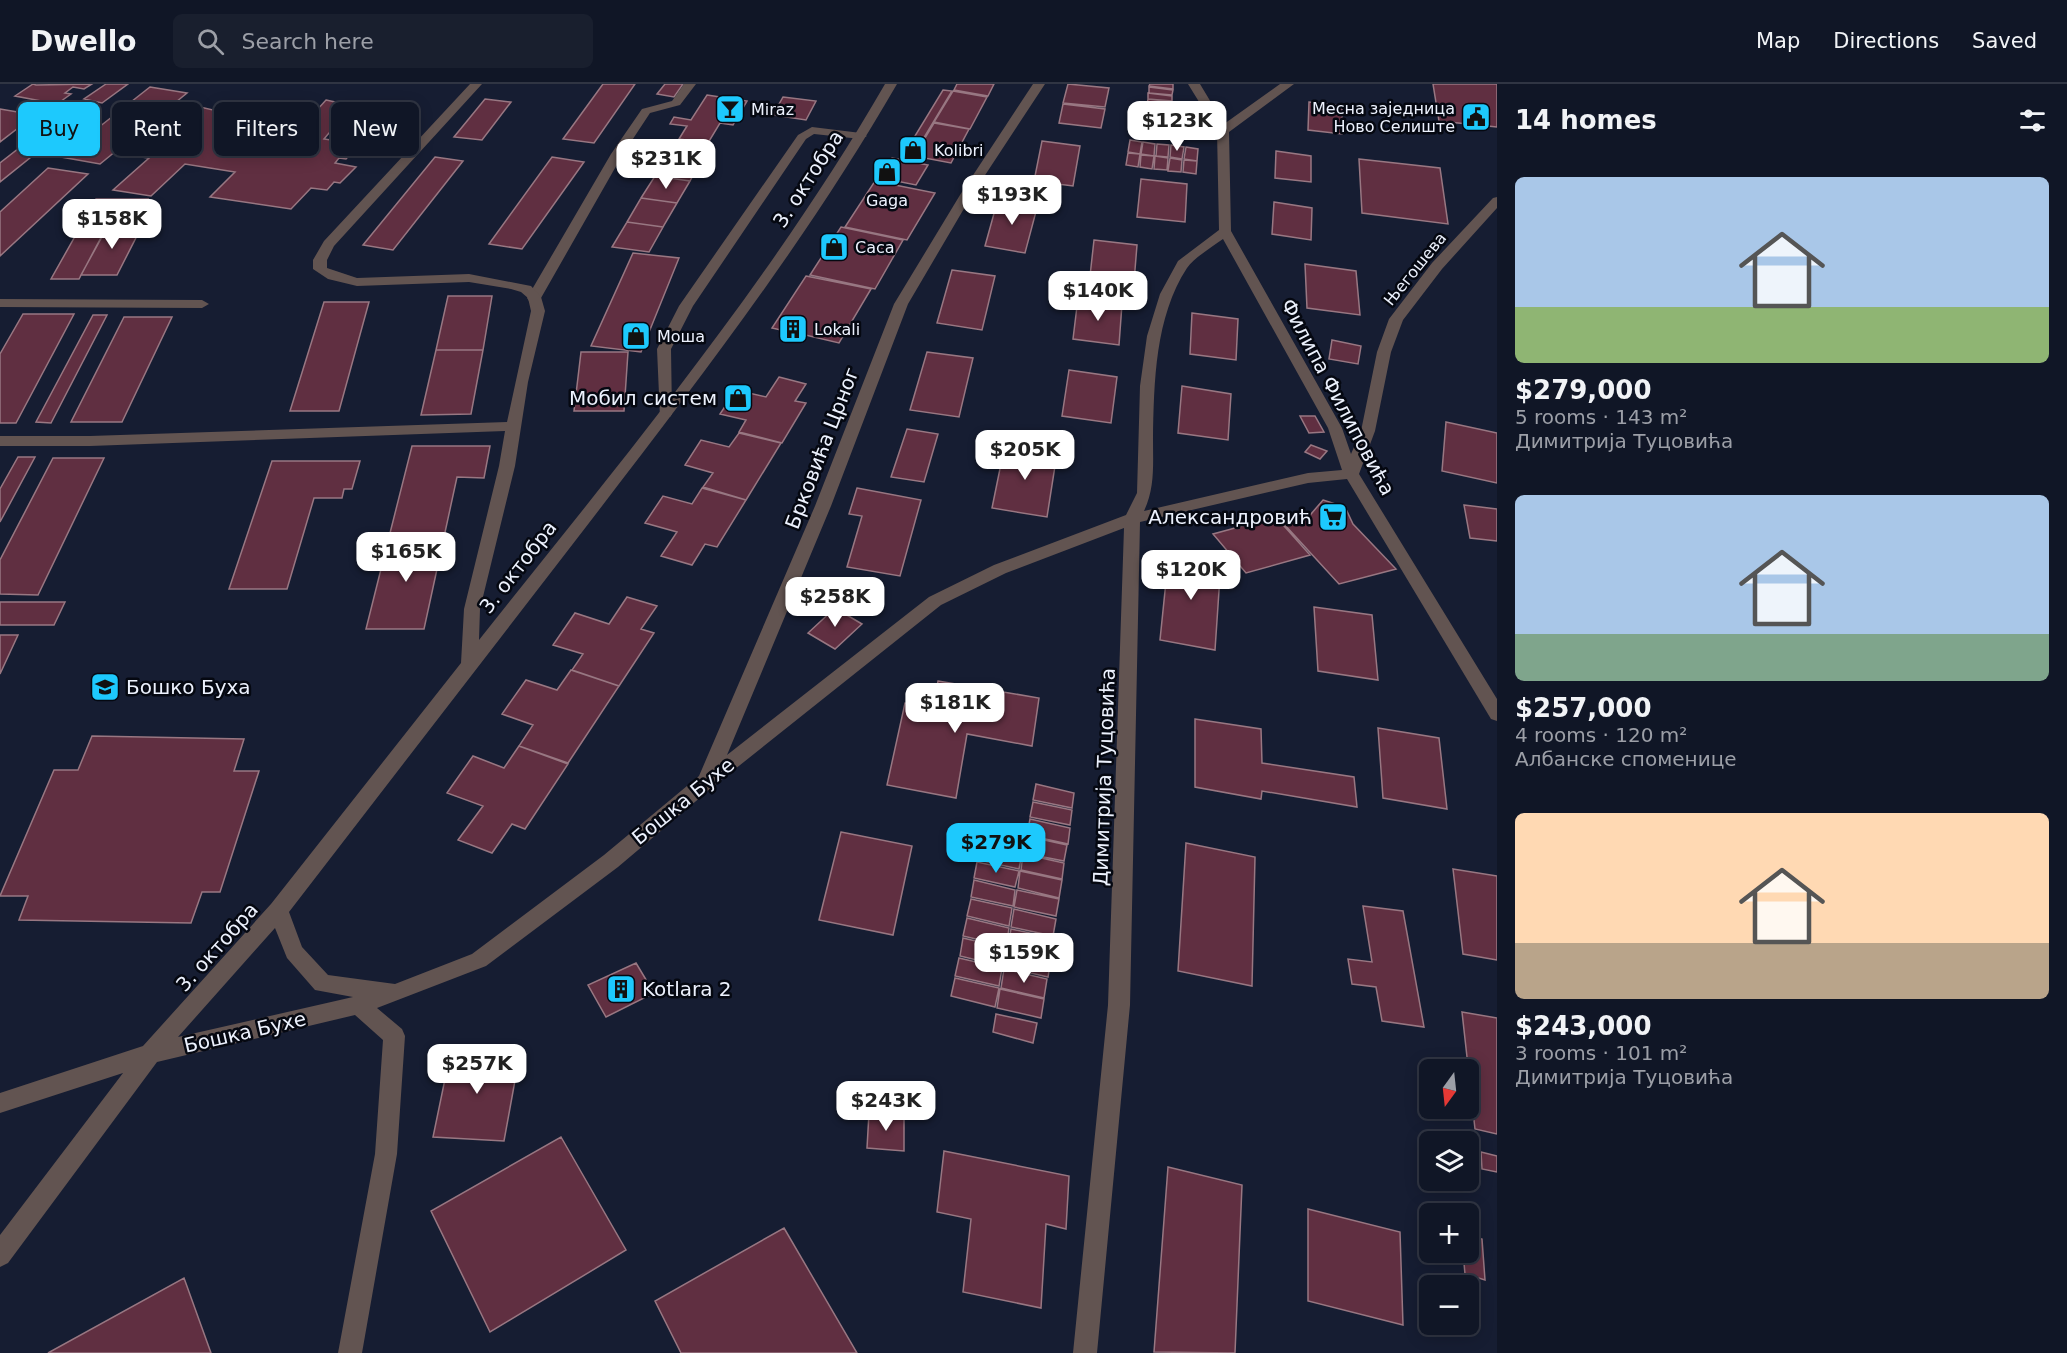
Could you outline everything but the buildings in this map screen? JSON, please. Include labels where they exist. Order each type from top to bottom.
[{"type":"street","points":[[470,663],[472,609],[507,466],[513,426],[538,311],[534,298],[526,289],[513,285],[469,278],[357,282],[326,275],[320,269],[320,260],[328,244],[476,84]]},
{"type":"street","points":[[534,298],[617,154],[646,111],[676,103],[690,84]]},
{"type":"street","name":"3. октобра","points":[[0,1255],[150,1054],[278,910],[665,414],[791,245],[861,136],[891,84]]},
{"type":"street","name":"Брковића Црног","points":[[708,780],[823,506],[901,304],[966,195],[1039,84]]},
{"type":"street","points":[[1194,84],[1223,131],[1252,107],[1288,84]]},
{"type":"street","points":[[665,414],[664,349],[686,306],[802,137],[812,130],[861,136]]},
{"type":"street","name":"Филипа Филиповића","points":[[1223,131],[1225,231],[1335,428],[1351,474],[1497,714]]},
{"type":"street","name":"Његошева","points":[[1351,474],[1368,431],[1384,352],[1396,319],[1437,266],[1497,201]]},
{"type":"street","name":"Димитрија Туцовића","points":[[1085,1353],[1119,1005],[1132,519],[1145,493],[1148,387],[1154,336],[1167,294],[1184,264],[1225,231]]},
{"type":"street","points":[[0,303],[202,304]]},
{"type":"street","points":[[0,441],[90,441],[513,426]]},
{"type":"street","name":"Бошка Бухе","points":[[0,1103],[150,1054],[358,1005],[397,993],[479,960],[611,861],[708,780],[935,601],[1000,569],[1132,519],[1308,478],[1351,474]]},
{"type":"street","points":[[278,910],[294,952],[322,982],[397,993]]},
{"type":"street","points":[[350,1353],[386,1154],[394,1036],[358,1005]]},
{"type":"place","name":"Miraz","points":[[730,109]]},
{"type":"place","name":"Месна заједница Ново Селиште","points":[[1476,117]]},
{"type":"place","name":"Kolibri","points":[[913,150]]},
{"type":"place","name":"Gaga","points":[[887,172]]},
{"type":"place","name":"Caca","points":[[834,247]]},
{"type":"place","name":"Lokali","points":[[793,329]]},
{"type":"place","name":"Моша","points":[[636,336]]},
{"type":"place","name":"Мобил систем","points":[[738,398]]},
{"type":"place","name":"Александровић","points":[[1333,517]]},
{"type":"place","name":"Бошко Буха","points":[[105,687]]},
{"type":"place","name":"Kotlara 2","points":[[621,989]]}]
